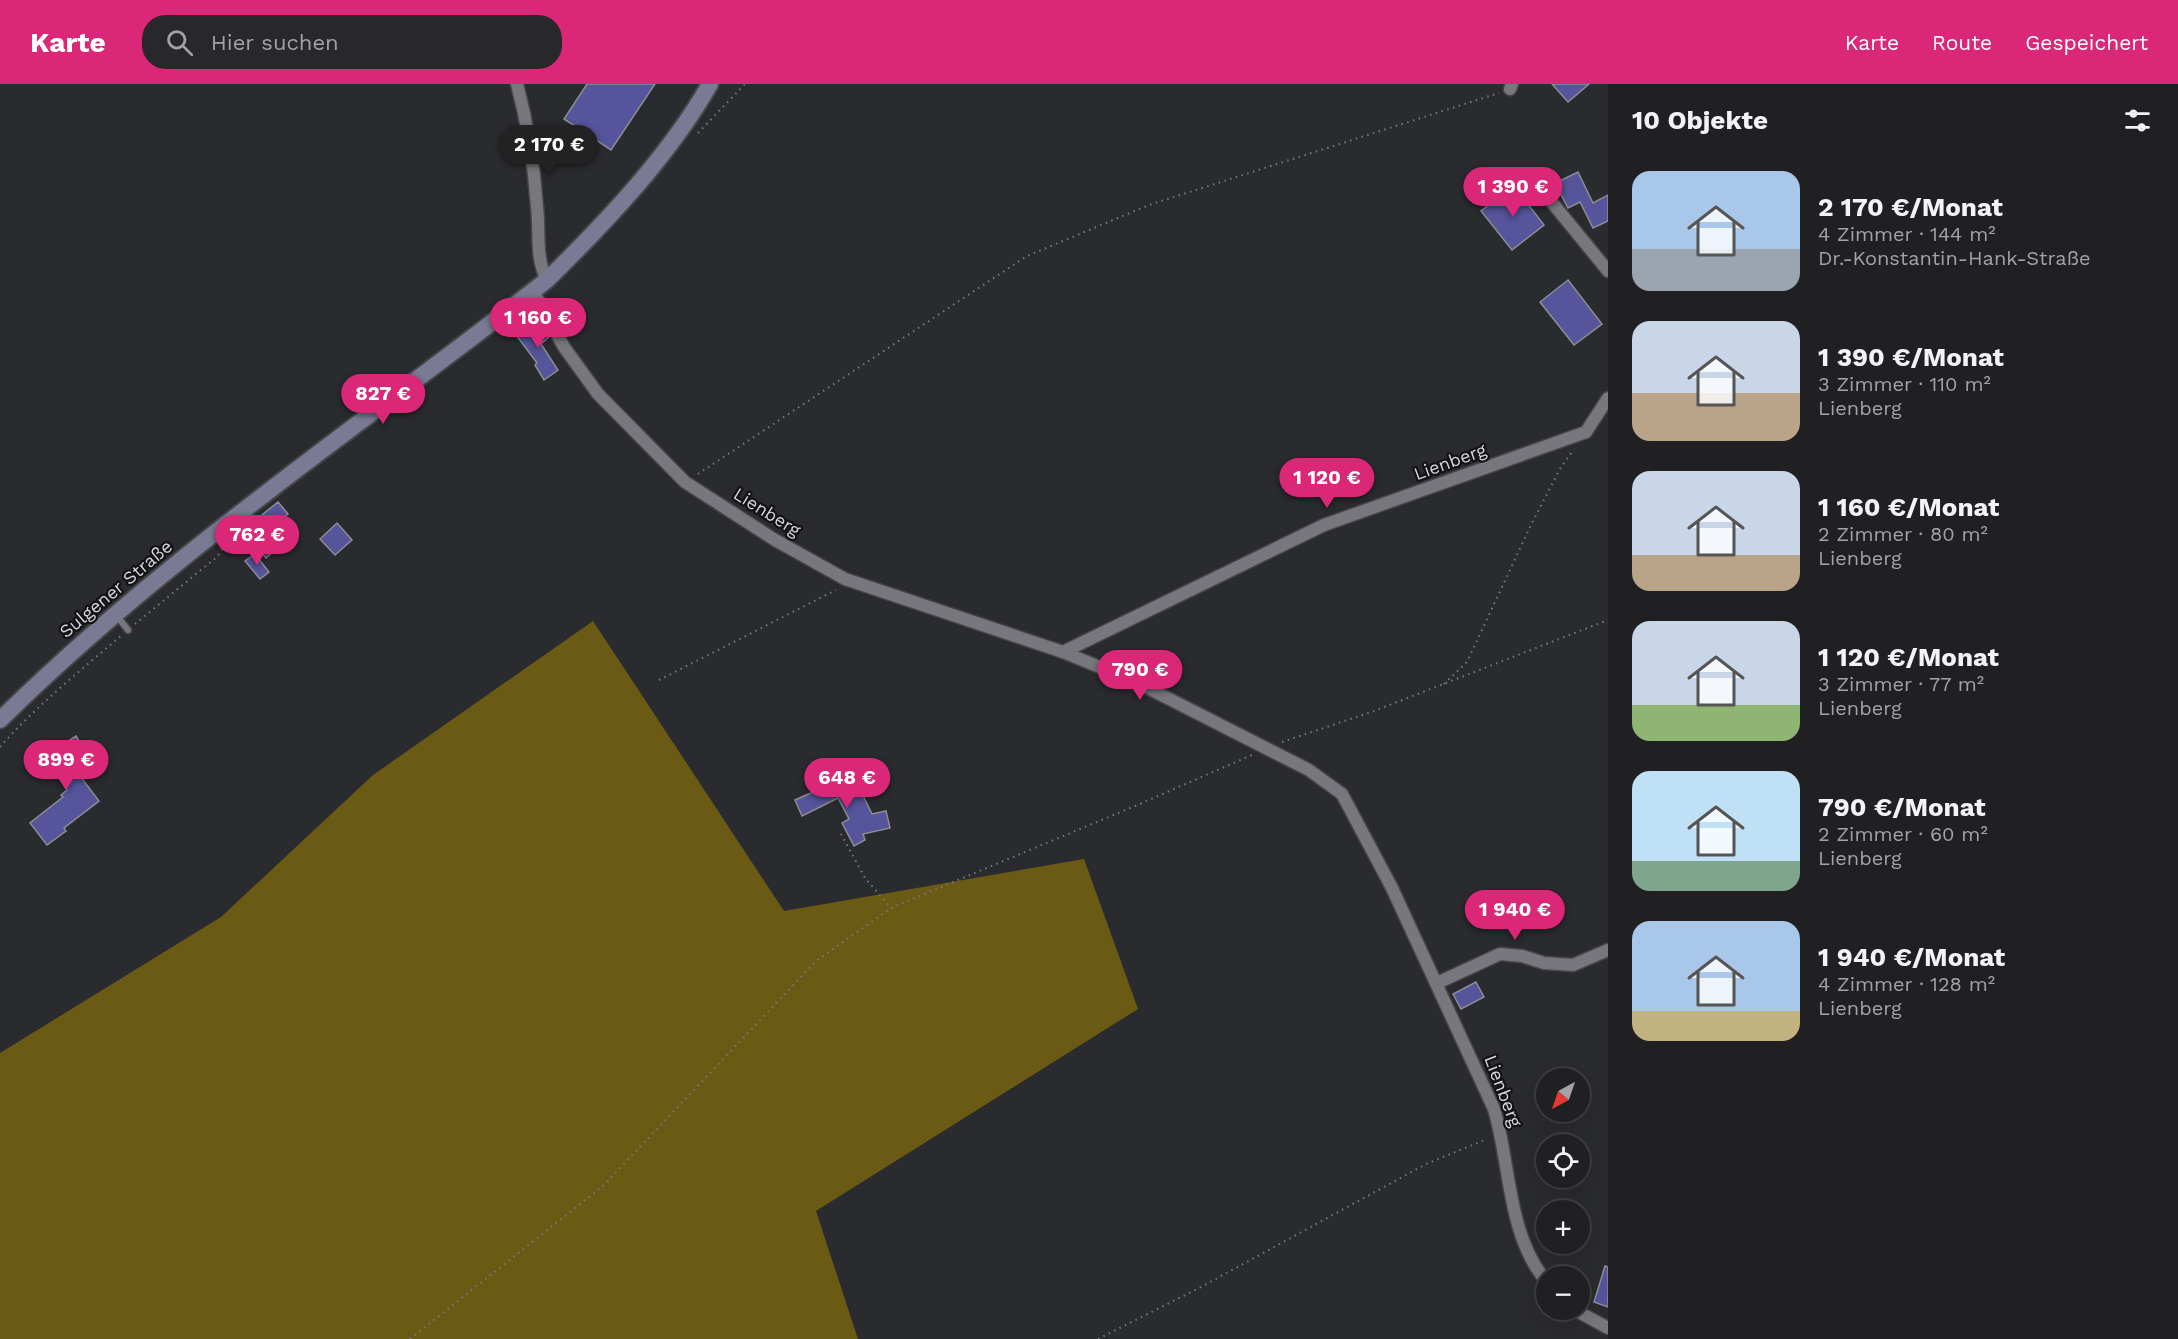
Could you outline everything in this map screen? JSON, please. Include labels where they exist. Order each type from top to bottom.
[{"type":"street","points":[[517,84],[530,138],[538,210],[539,255],[547,280]]},
{"type":"street","name":"Sulgener Straße","points":[[0,720],[46,674],[213,534],[547,280],[587,241],[659,157],[710,84]]},
{"type":"street","points":[[1550,200],[1608,271]]},
{"type":"street","name":"Lienberg","points":[[533,291],[564,347],[598,394],[685,482],[775,540],[845,579],[1063,652],[1136,682],[1309,770],[1341,794],[1392,888],[1494,1109],[1501,1132],[1512,1201],[1521,1234],[1536,1269]]},
{"type":"street","points":[[1586,432],[1608,398]]},
{"type":"street","name":"Lienberg","points":[[1063,652],[1324,525],[1586,432]]},
{"type":"street","points":[[1437,983],[1500,954],[1522,956],[1544,963],[1573,965],[1608,950]]},
{"type":"street","points":[[1590,1318],[1608,1328]]},
{"type":"lane","points":[[115,614],[128,630]]},
{"type":"path","points":[[685,482],[1027,256],[1149,205],[1511,87]]},
{"type":"path","points":[[1443,685],[1467,662],[1561,467],[1586,432]]},
{"type":"path","points":[[0,747],[12,733],[71,679],[218,556],[227,540]]},
{"type":"path","points":[[659,680],[836,590],[845,579]]},
{"type":"path","points":[[410,1339],[604,1185],[816,961],[891,908],[1135,806],[1266,748],[1443,685],[1608,620]]},
{"type":"path","points":[[841,834],[865,878],[891,908]]},
{"type":"path","points":[[1098,1339],[1201,1287],[1426,1164],[1501,1132]]},
{"type":"shaded area","points":[[593,621],[784,911],[1084,859],[1138,1009],[816,1211],[858,1339],[0,1339],[0,1053],[221,917],[373,775]]},
{"type":"building","points":[[587,84],[655,84],[611,150],[564,119]]},
{"type":"building","points":[[1552,84],[1589,84],[1568,102]]},
{"type":"building","points":[[1578,172],[1593,203],[1608,195],[1608,221],[1593,228],[1580,202],[1568,208],[1555,183]]},
{"type":"building","points":[[1514,186],[1544,225],[1512,250],[1481,211]]},
{"type":"building","points":[[1568,280],[1602,324],[1574,345],[1540,302]]},
{"type":"building","points":[[535,321],[548,338],[541,344],[558,370],[544,380],[535,365],[537,363],[516,335]]},
{"type":"building","points":[[278,502],[288,514],[274,526],[286,541],[266,558],[243,530]]},
{"type":"building","points":[[337,523],[352,540],[335,555],[320,539]]},
{"type":"building","points":[[255,554],[269,572],[260,579],[245,561]]},
{"type":"building","points":[[76,736],[92,763],[77,772],[99,801],[64,828],[66,831],[47,845],[30,823],[63,797],[61,795],[67,790],[45,756]]},
{"type":"building","points":[[854,777],[872,814],[886,811],[890,828],[863,834],[865,840],[854,846],[842,823],[849,819],[838,798],[802,816],[795,800],[831,784],[832,788]]},
{"type":"building","points":[[1476,982],[1484,997],[1461,1009],[1453,994]]},
{"type":"building","points":[[1605,1266],[1608,1267],[1608,1307],[1594,1302]]}]
